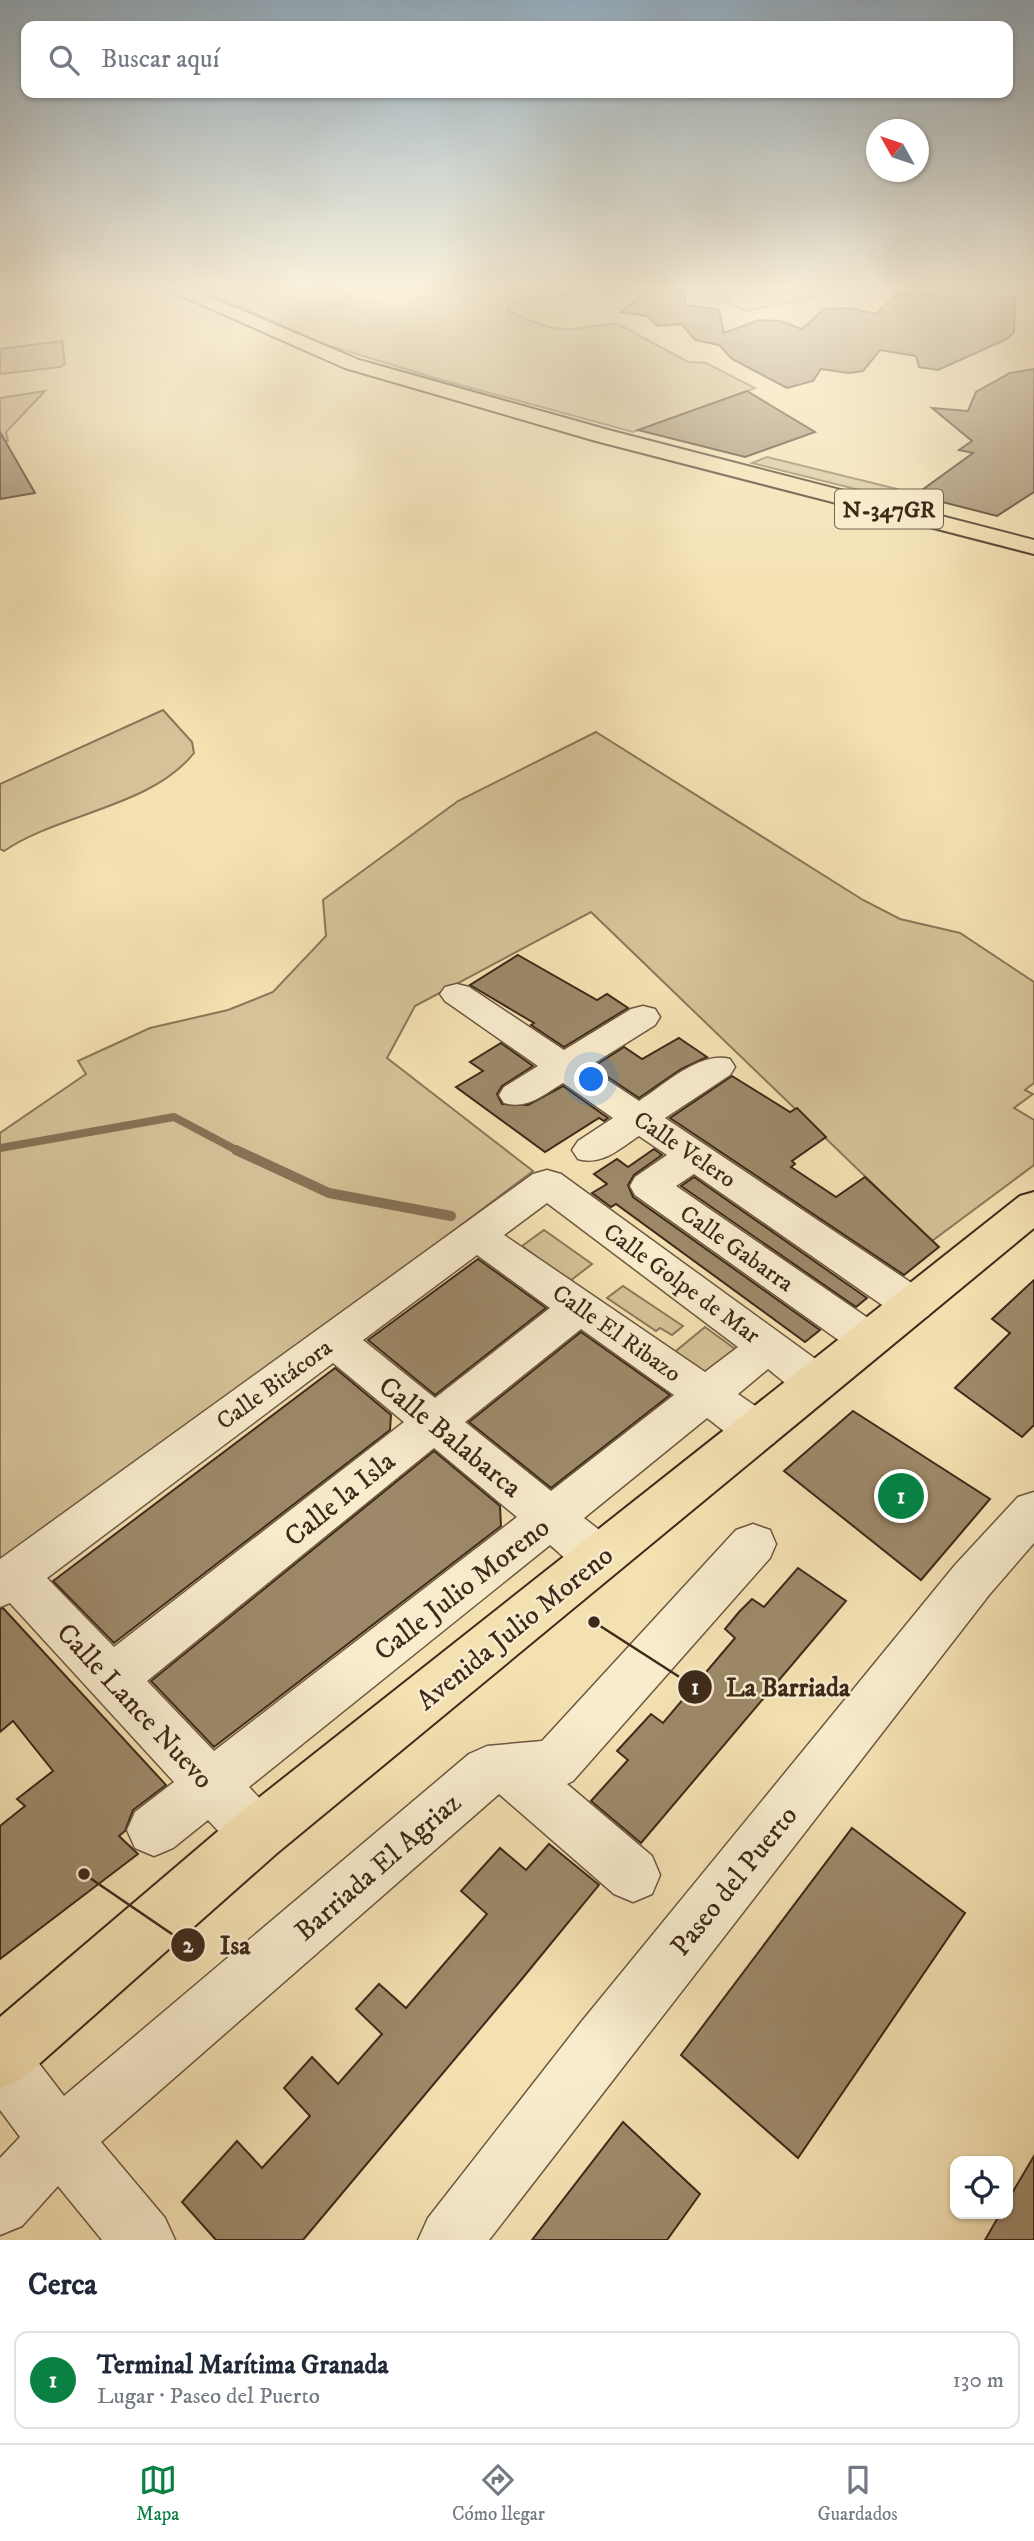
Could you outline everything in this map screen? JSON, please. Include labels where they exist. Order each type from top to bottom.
[{"type":"highway","name":"N-347GR","points":[[448,392],[604,436],[1034,547]]},
{"type":"highway","name":"Avenida Julio Moreno","points":[[0,2059],[257,1834],[1034,1206]]},
{"type":"street","name":"Calle Velero","points":[[457,994],[913,1305]]},
{"type":"street","points":[[517,1095],[643,1017]]},
{"type":"street","points":[[591,1150],[717,1067]]},
{"type":"street","name":"Calle Gabarra","points":[[694,1155],[649,1186],[869,1340]]},
{"type":"street","name":"Calle Bitácora","points":[[7,1581],[547,1183]]},
{"type":"street","name":"Calle Golpe de Mar","points":[[547,1183],[817,1383]]},
{"type":"street","name":"Calle El Ribazo","points":[[476,1235],[758,1431]]},
{"type":"street","name":"Calle la Isla","points":[[112,1679],[567,1317]]},
{"type":"street","name":"Calle Balabarca","points":[[334,1340],[600,1558]]},
{"type":"street","name":"Calle Julio Moreno","points":[[154,1830],[768,1346]]},
{"type":"street","name":"Paseo del Puerto","points":[[450,2240],[603,2042],[963,1590],[1030,1523]]},
{"type":"street","name":"Barriada El Agriaz","points":[[0,2204],[59,2139],[487,1771],[555,1764],[753,1544]]},
{"type":"street","name":"Calle Lance Nuevo","points":[[7,1581],[112,1679],[257,1834]]},
{"type":"street","points":[[509,1769],[633,1875]]},
{"type":"street","points":[[0,2059],[59,2139],[144,2240]]},
{"type":"shaded area","points":[[44,392],[6,432],[8,441],[0,442],[0,398]]},
{"type":"shaded area","points":[[485,392],[745,392],[633,432]]},
{"type":"shaded area","points":[[767,457],[897,489],[887,497],[752,463]]},
{"type":"shaded area","points":[[163,710],[192,742],[194,753],[176,771],[130,798],[51,827],[4,851],[0,849],[0,784]]},
{"type":"shaded area","points":[[596,732],[863,900],[900,919],[960,933],[1034,982],[1034,1083],[1025,1090],[1033,1094],[1014,1108],[1034,1120],[1034,1165],[932,1241],[591,912],[415,1006],[387,1058],[533,1171],[0,1572],[0,1133],[86,1074],[78,1061],[150,1028],[228,1010],[273,992],[326,936],[323,900],[458,801]]},
{"type":"shaded area","points":[[544,1230],[592,1264],[570,1281],[522,1246]]},
{"type":"shaded area","points":[[623,1286],[683,1326],[672,1335],[660,1328],[656,1331],[607,1298]]},
{"type":"shaded area","points":[[705,1327],[738,1351],[704,1379],[671,1355]]},
{"type":"building","points":[[748,392],[815,432],[745,457],[638,430]]},
{"type":"building","points":[[976,392],[1034,392],[1034,492],[997,516],[915,495],[973,453],[959,450],[972,441],[932,408],[968,411]]},
{"type":"building","points":[[0,432],[35,493],[0,499]]},
{"type":"building","points":[[518,955],[597,1000],[607,994],[628,1008],[564,1047],[531,1025],[534,1023],[470,985]]},
{"type":"building","points":[[679,1038],[707,1057],[681,1069],[639,1098],[593,1067],[624,1047],[642,1059]]},
{"type":"building","points":[[501,1043],[533,1066],[502,1086],[497,1094],[502,1104],[528,1105],[563,1086],[608,1118],[604,1121],[599,1118],[545,1152],[456,1087],[483,1071],[470,1062]]},
{"type":"building","points":[[732,1076],[790,1112],[797,1108],[826,1137],[792,1161],[795,1164],[791,1167],[836,1197],[865,1177],[939,1247],[904,1275],[670,1118]]},
{"type":"building","points":[[654,1149],[662,1155],[634,1175],[628,1185],[633,1197],[820,1330],[805,1342],[616,1204],[611,1207],[592,1193],[607,1184],[594,1174],[617,1159],[628,1167]]},
{"type":"building","points":[[694,1177],[867,1298],[856,1307],[681,1186]]},
{"type":"building","points":[[478,1259],[546,1308],[435,1395],[368,1340]]},
{"type":"building","points":[[1034,1280],[1034,1425],[1022,1437],[955,1388],[1010,1333],[992,1319]]},
{"type":"building","points":[[581,1332],[670,1395],[551,1488],[469,1422]]},
{"type":"building","points":[[335,1368],[391,1415],[390,1430],[114,1643],[53,1581]]},
{"type":"building","points":[[853,1411],[990,1499],[921,1580],[784,1471]]},
{"type":"building","points":[[434,1451],[500,1506],[501,1526],[214,1747],[151,1681]]},
{"type":"building","points":[[798,1568],[846,1601],[641,1843],[591,1801],[628,1760],[617,1751],[651,1714],[663,1723],[735,1638],[725,1629],[739,1612],[752,1599],[764,1607]]},
{"type":"building","points":[[3,1608],[166,1785],[133,1810],[125,1831],[119,1836],[138,1854],[0,1959],[0,1826],[25,1806],[17,1799],[53,1771],[13,1721],[0,1732],[0,1609]]},
{"type":"building","points":[[852,1828],[965,1913],[798,2158],[681,2055]]},
{"type":"building","points":[[549,1844],[599,1885],[303,2240],[216,2240],[182,2202],[237,2141],[262,2168],[310,2116],[284,2088],[312,2057],[338,2084],[382,2034],[356,2009],[379,1984],[406,2008],[487,1914],[461,1891],[500,1848],[526,1870]]},
{"type":"building","points":[[623,2122],[700,2194],[667,2240],[532,2240]]},
{"type":"building","points":[[1034,2156],[1034,2240],[985,2240],[997,2219],[1013,2219],[1013,2192]]},
{"type":"waterway","points":[[0,1148],[174,1117],[238,1151]]},
{"type":"waterway","points":[[238,1151],[329,1193],[451,1216]]},
{"type":"place","name":"Terminal Marítima Granada","points":[[901,1496]]},
{"type":"place","name":"La Barriada","points":[[594,1622]]},
{"type":"place","name":"Isa","points":[[84,1874]]}]
